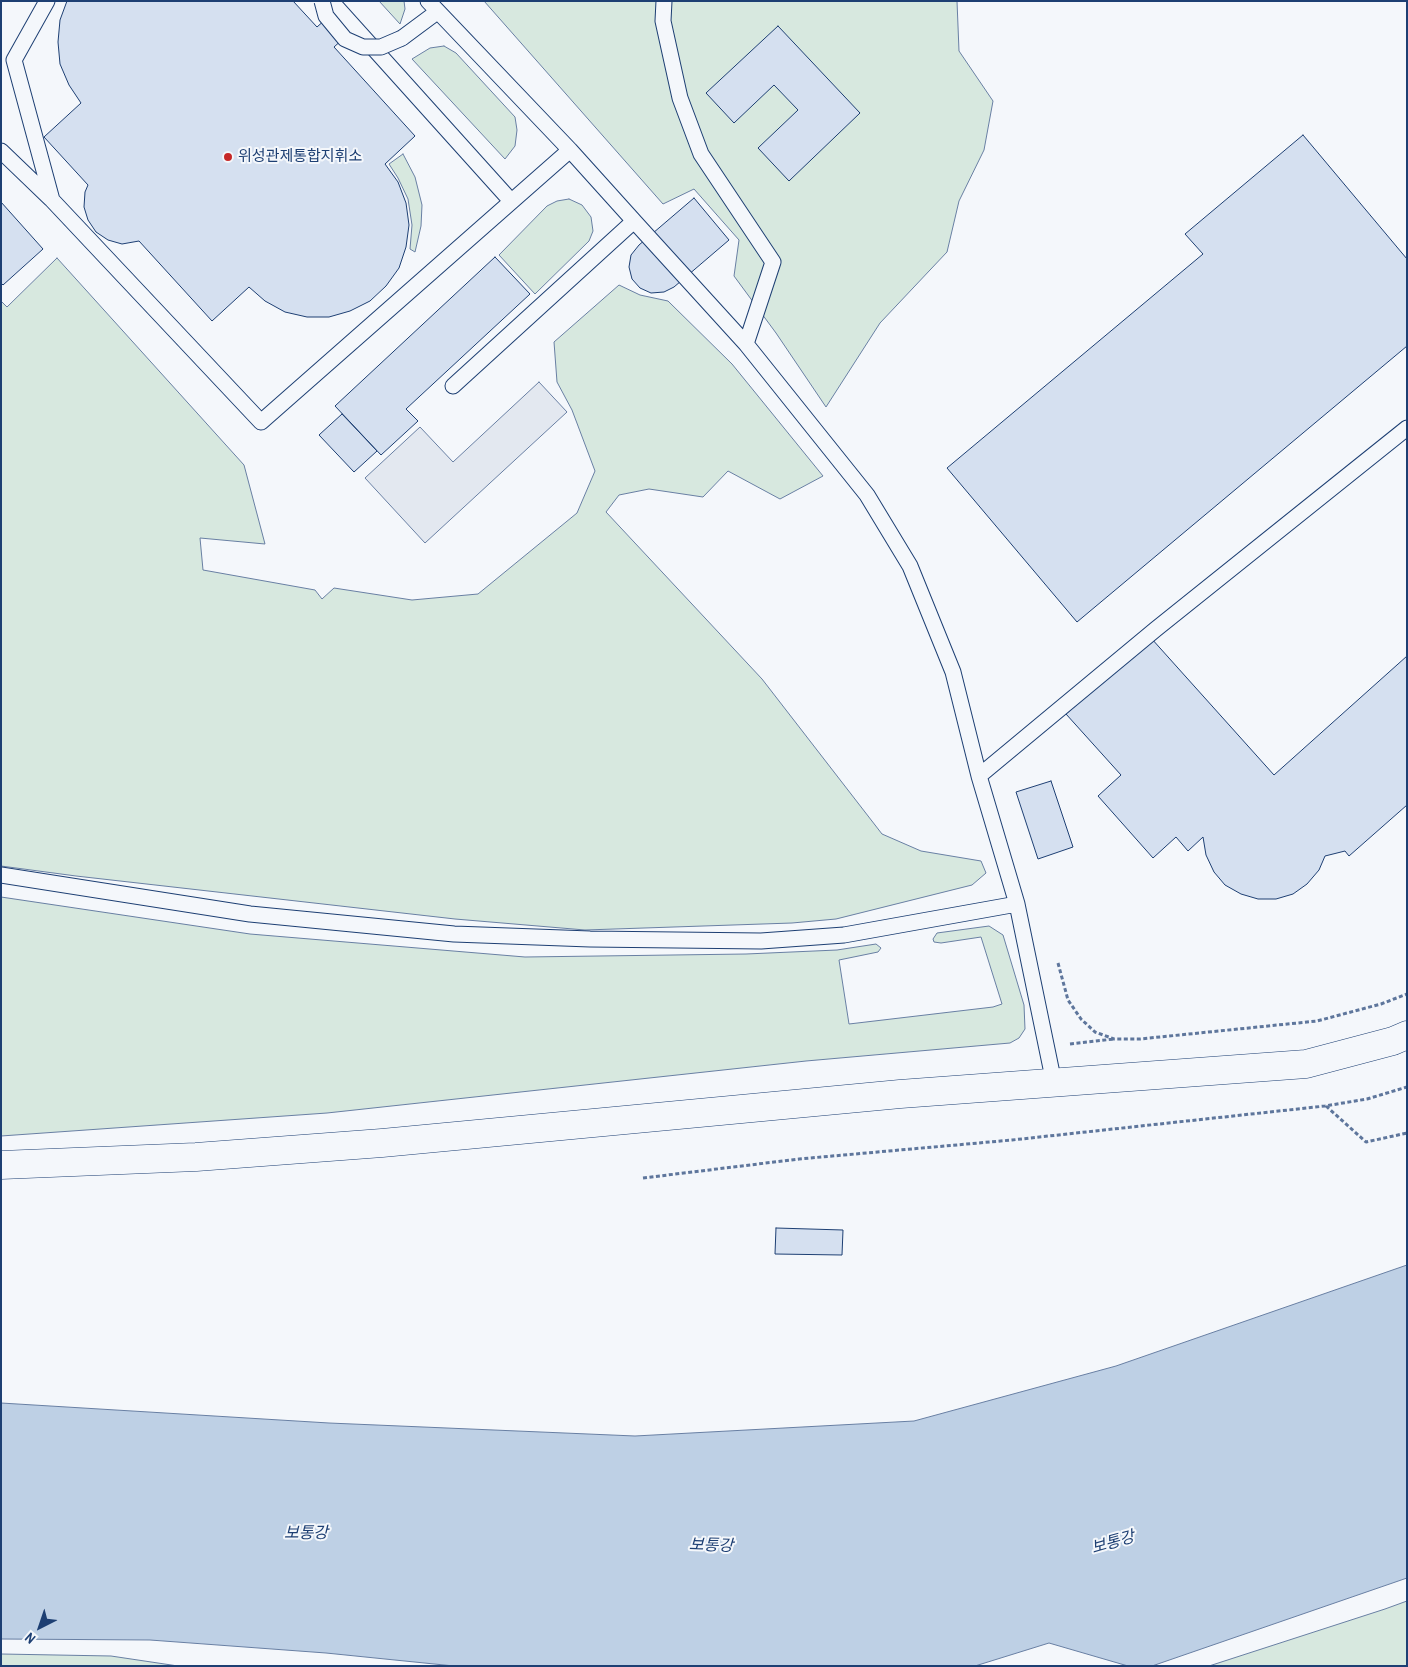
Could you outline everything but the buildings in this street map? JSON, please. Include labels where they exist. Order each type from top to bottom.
[{"type":"main road","points":[[1,1165],[196,1157],[382,1143],[890,1095],[1306,1064],[1393,1041],[1407,1035]]},
{"type":"lane","points":[[47,1],[14,60],[52,200]]},
{"type":"lane","points":[[322,1],[326,16],[345,39],[363,47],[381,47],[402,38],[433,6],[570,150],[746,344],[867,495],[910,566],[953,672],[979,776],[1017,904],[1054,1083]]},
{"type":"lane","points":[[331,1],[511,201]]},
{"type":"lane","points":[[664,1],[662,21],[680,98],[701,154],[773,262],[746,344]]},
{"type":"lane","points":[[1,151],[52,200],[262,422],[570,150]]},
{"type":"lane","points":[[453,386],[634,221]]},
{"type":"lane","points":[[979,776],[1156,629],[1407,428]]},
{"type":"lane","points":[[1,875],[250,914],[454,934],[590,938],[761,941],[844,935],[1017,904]]},
{"type":"path","points":[[1057,960],[1068,1000],[1081,1019],[1095,1032],[1114,1039],[1140,1039],[1317,1021],[1381,1004],[1407,994]]},
{"type":"path","points":[[643,1178],[799,1159],[1012,1140],[1325,1106],[1367,1099],[1407,1087]]},
{"type":"path","points":[[1325,1106],[1366,1142],[1407,1133]]},
{"type":"shaded area","points":[[379,1],[404,1],[405,9],[400,24]]},
{"type":"shaded area","points":[[484,1],[957,1],[959,51],[993,101],[984,150],[959,201],[947,252],[880,323],[826,407],[776,333],[734,276],[739,240],[694,189],[663,204]]},
{"type":"shaded area","points":[[444,46],[456,53],[515,117],[517,130],[515,146],[505,159],[412,59],[430,48]]},
{"type":"shaded area","points":[[403,154],[415,177],[422,205],[421,226],[415,252],[410,249],[412,225],[408,199],[389,164]]},
{"type":"shaded area","points":[[569,199],[582,205],[591,217],[593,231],[589,241],[535,294],[499,255],[547,206],[557,201]]},
{"type":"shaded area","points":[[57,258],[244,465],[265,544],[200,538],[203,570],[315,590],[322,599],[334,588],[412,600],[478,594],[577,513],[595,471],[572,410],[557,382],[554,342],[619,285],[640,295],[668,301],[732,364],[823,476],[780,499],[728,471],[703,497],[649,489],[619,495],[606,512],[762,679],[882,834],[921,851],[981,861],[986,873],[972,885],[836,919],[792,923],[585,930],[455,919],[1,866],[1,301],[7,307]]},
{"type":"shaded area","points":[[539,382],[567,412],[425,543],[365,478],[420,427],[453,462]]},
{"type":"shaded area","points":[[1,897],[250,934],[525,957],[746,954],[837,950],[876,944],[881,948],[878,952],[839,960],[849,1024],[993,1007],[1002,1004],[981,937],[941,943],[934,942],[933,939],[937,933],[989,926],[1003,935],[1024,1005],[1025,1029],[1019,1038],[1010,1043],[806,1061],[327,1113],[1,1136]]},
{"type":"shaded area","points":[[1407,1601],[1407,1666],[1209,1666],[1385,1609]]},
{"type":"shaded area","points":[[1,1654],[111,1656],[178,1666],[1,1666]]},
{"type":"water","name":"보통강","points":[[1407,1265],[1407,1578],[1152,1666],[1128,1666],[1049,1643],[975,1666],[454,1666],[326,1653],[150,1640],[1,1639],[1,1403],[329,1423],[635,1436],[914,1421],[1116,1366]]},
{"type":"place","name":"위성관제통합지휘소","points":[[228,157]]}]
